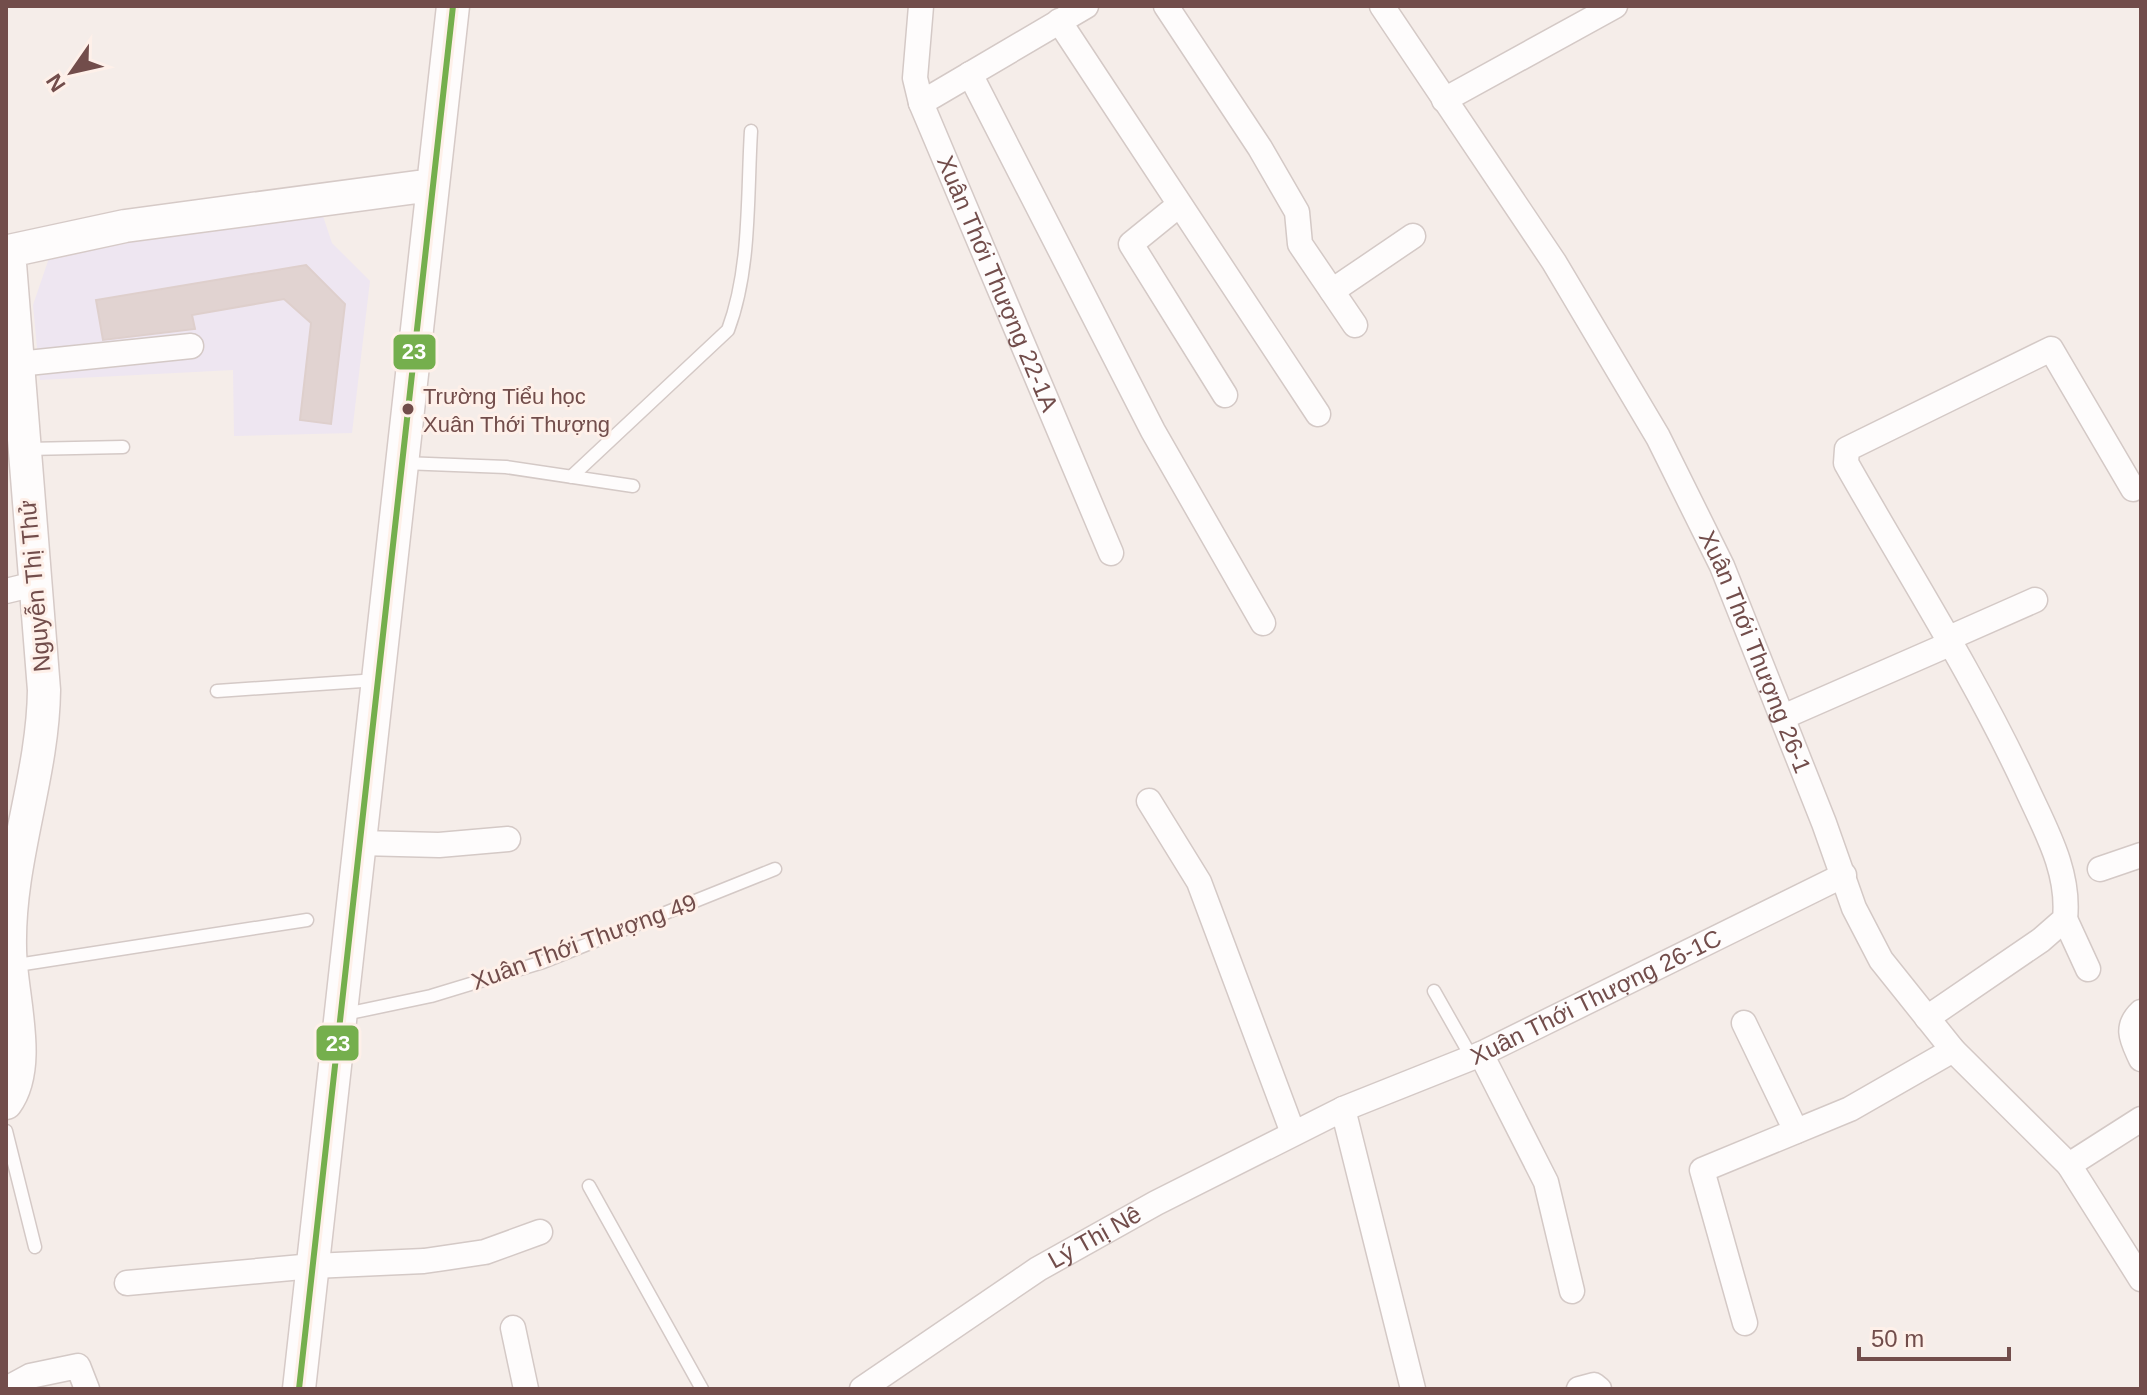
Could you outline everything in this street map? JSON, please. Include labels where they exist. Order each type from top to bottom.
[{"type":"main road","points":[[299,1389],[453,6]]},
{"type":"main road","name":"Nguyễn Thị Thử","points":[[6,1103],[16,1084],[18,1056],[11,966],[11,904],[16,858],[43,723],[21,588],[24,449],[13,409],[18,364],[8,262],[125,226],[432,185]]},
{"type":"street","name":"Xuân Thới Thượng 22-1A","points":[[921,6],[915,78],[921,103],[1111,553]]},
{"type":"street","points":[[921,103],[1086,6]]},
{"type":"street","points":[[1166,6],[1260,148],[1297,212],[1300,244],[1355,325]]},
{"type":"street","points":[[1444,100],[1615,6]]},
{"type":"street","name":"Xuân Thới Thượng 26-1","points":[[1384,7],[1554,262],[1658,437],[1722,566],[1844,875],[1854,908],[1881,960],[1953,1050],[2069,1165],[2141,1279]]},
{"type":"street","points":[[1059,21],[1318,414]]},
{"type":"street","points":[[970,74],[1153,431],[1263,623]]},
{"type":"street","points":[[1179,205],[1131,244],[1225,395]]},
{"type":"street","points":[[1332,291],[1413,236]]},
{"type":"street","points":[[18,364],[191,346]]},
{"type":"street","points":[[2088,969],[2065,919],[2068,893],[2052,844],[1951,640],[1846,463],[1847,449],[2051,349],[2133,489]]},
{"type":"street","points":[[1783,717],[2035,600]]},
{"type":"street","points":[[1149,801],[1199,882],[1293,1133]]},
{"type":"street","points":[[360,843],[439,845],[508,839]]},
{"type":"street","points":[[2100,869],[2141,855]]},
{"type":"street","name":"Xuân Thới Thượng 26-1C","points":[[1343,1109],[1477,1056],[1844,875]]},
{"type":"street","points":[[1927,1018],[2041,940],[2065,919]]},
{"type":"street","points":[[2141,1012],[2133,1021],[2130,1034],[2141,1059]]},
{"type":"street","points":[[1744,1023],[1796,1131]]},
{"type":"street","points":[[1745,1323],[1702,1170],[1850,1109],[1953,1050]]},
{"type":"street","points":[[1477,1056],[1546,1182],[1572,1291]]},
{"type":"street","points":[[1343,1109],[1413,1389]]},
{"type":"street","name":"Lý Thị Nê","points":[[862,1389],[1038,1269],[1156,1203],[1343,1109]]},
{"type":"street","points":[[2069,1165],[2141,1119]]},
{"type":"street","points":[[127,1283],[313,1266],[424,1261],[485,1252],[540,1232]]},
{"type":"street","points":[[513,1328],[526,1389]]},
{"type":"street","points":[[6,1389],[30,1376],[78,1366],[87,1389]]},
{"type":"street","points":[[1579,1389],[1594,1385],[1599,1389]]},
{"type":"lane","points":[[571,477],[728,330],[736,311],[743,261],[751,131]]},
{"type":"lane","points":[[24,449],[123,447]]},
{"type":"lane","points":[[403,463],[506,467],[633,486]]},
{"type":"lane","points":[[217,691],[377,680]]},
{"type":"lane","name":"Xuân Thới Thượng 49","points":[[341,1014],[431,996],[543,962],[775,869]]},
{"type":"lane","points":[[11,966],[307,920]]},
{"type":"lane","points":[[1434,991],[1477,1056]]},
{"type":"lane","points":[[6,1131],[35,1247]]},
{"type":"lane","points":[[589,1186],[702,1389]]},
{"type":"shaded area","name":"Trường Tiểu học Xuân Thới Thượng","points":[[321,210],[332,243],[370,281],[352,433],[234,436],[233,370],[40,380],[33,305],[49,258],[83,243]]},
{"type":"building","points":[[306,265],[345,304],[331,424],[300,420],[311,323],[284,299],[192,315],[195,329],[103,340],[96,300]]},
{"type":"transit line","name":"23","points":[[299,1389],[453,6]]},
{"type":"place","name":"Trường Tiểu học Xuân Thới Thượng","points":[[408,409]]}]
